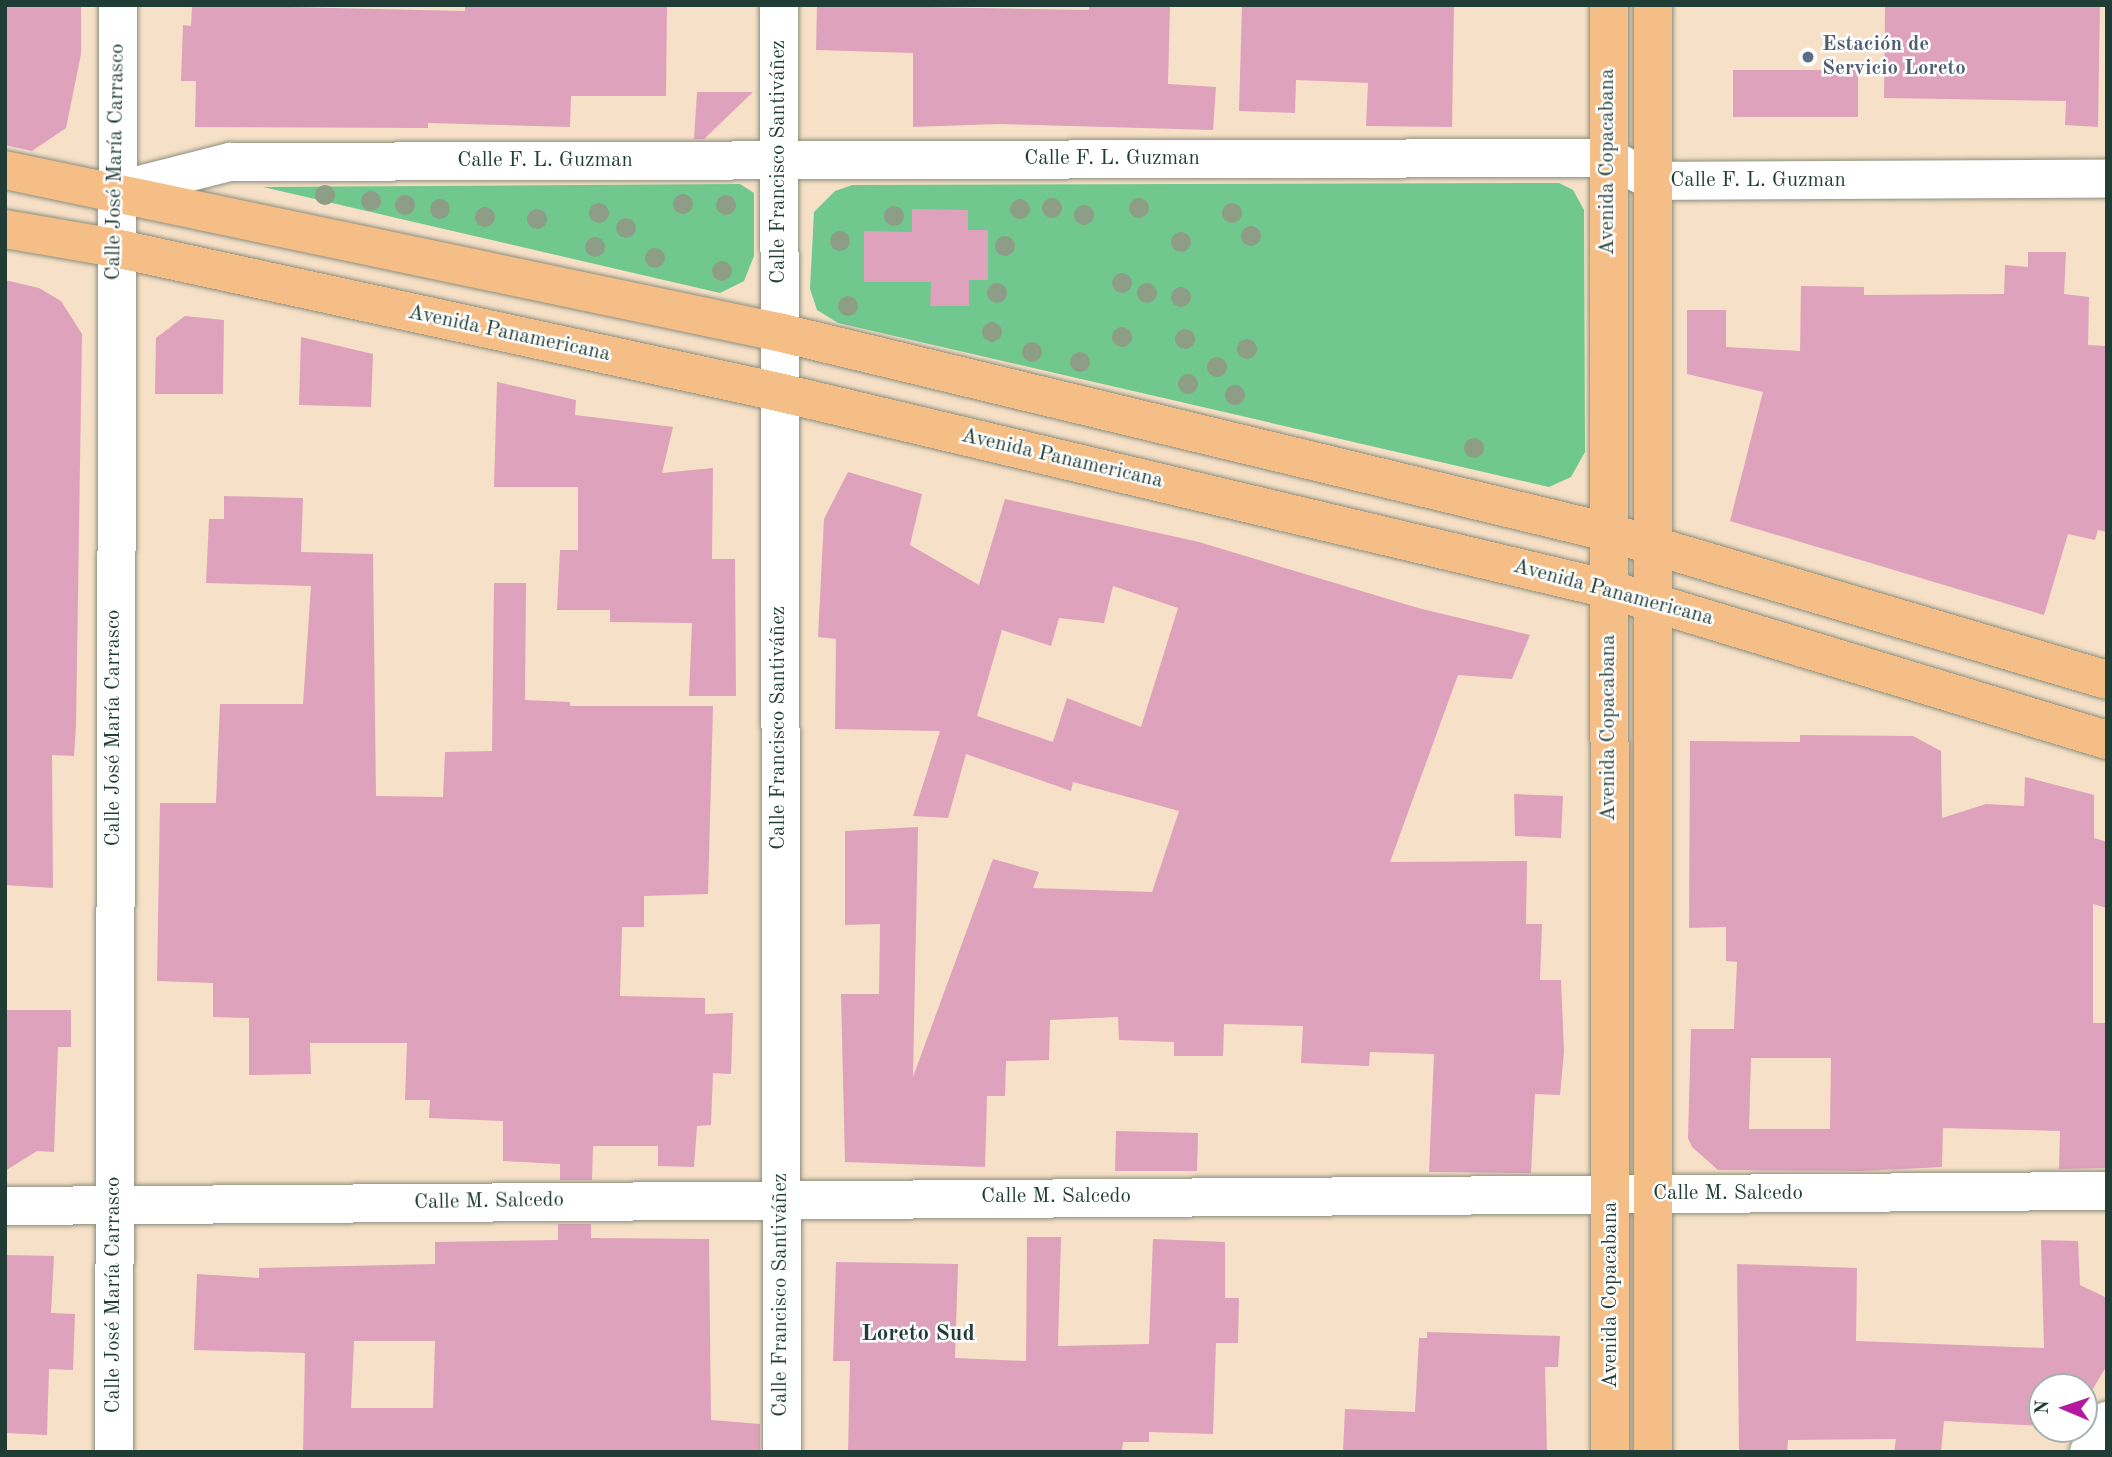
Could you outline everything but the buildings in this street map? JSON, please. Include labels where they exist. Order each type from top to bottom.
[{"type":"main road","name":"Avenida Copacabana","points":[[1609,5],[1607,532],[1612,1194],[1610,1452]]},
{"type":"main road","name":"Avenida Copacabana","points":[[1653,5],[1653,1452]]},
{"type":"main road","points":[[5,170],[116,191],[778,332],[1607,532],[2107,680]]},
{"type":"main road","name":"Avenida Panamericana","points":[[5,229],[115,248],[778,392],[1608,589],[2107,740]]},
{"type":"street","name":"Calle José María Carrasco","points":[[114,1452],[115,248],[118,5]]},
{"type":"street","name":"Calle Francisco Santiváñez","points":[[779,5],[782,1452]]},
{"type":"street","name":"Calle F. L. Guzman","points":[[116,191],[230,162],[1609,158],[1654,181],[2107,179]]},
{"type":"street","name":"Calle M. Salcedo","points":[[5,1206],[781,1198],[2107,1191]]},
{"type":"street","points":[[2088,1452],[2107,1421]]},
{"type":"green space","points":[[1559,183],[1573,190],[1584,210],[1585,452],[1571,477],[1549,487],[838,323],[817,310],[810,289],[814,212],[835,191],[852,185]]},
{"type":"green space","points":[[740,184],[754,193],[754,256],[744,281],[720,293],[263,187]]},
{"type":"place","name":"Estación de Servicio Loreto","points":[[1808,57]]},
{"type":"district","name":"Loreto Sud","points":[[918,1334]]}]
